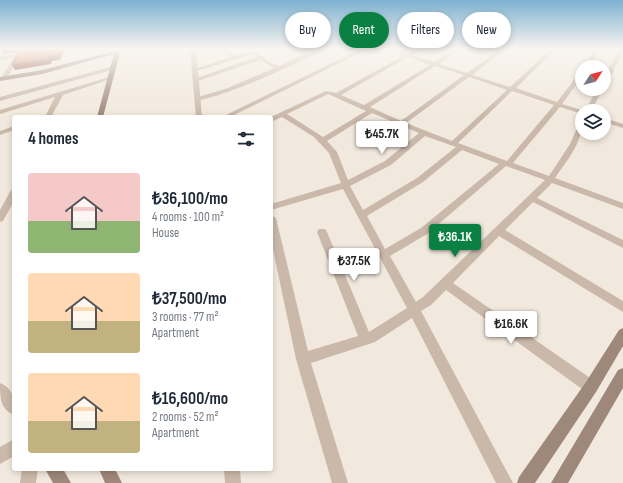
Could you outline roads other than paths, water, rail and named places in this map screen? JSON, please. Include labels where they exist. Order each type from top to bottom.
[{"type":"main road","points":[[1,80],[57,72]]},
{"type":"main road","points":[[101,115],[113,72]]},
{"type":"main road","points":[[525,483],[591,387],[623,334]]},
{"type":"main road","points":[[559,483],[623,376]]},
{"type":"main road","points":[[55,471],[63,483]]},
{"type":"main road","points":[[108,471],[114,483]]},
{"type":"street","points":[[0,99],[101,72]]},
{"type":"street","points":[[195,72],[199,115]]},
{"type":"street","points":[[196,80],[221,72]]},
{"type":"street","points":[[197,99],[245,85],[274,72]]},
{"type":"street","points":[[229,115],[319,72]]},
{"type":"street","points":[[337,95],[379,72]]},
{"type":"street","points":[[323,140],[424,72]]},
{"type":"street","points":[[453,72],[575,110]]},
{"type":"street","points":[[402,123],[472,72]]},
{"type":"street","points":[[361,215],[420,180],[457,146],[531,72]]},
{"type":"street","points":[[0,112],[111,78]]},
{"type":"street","points":[[383,255],[424,231],[506,164],[558,105],[575,82]]},
{"type":"street","points":[[273,119],[326,92],[337,95],[457,146],[623,206]]},
{"type":"street","points":[[49,115],[60,94]]},
{"type":"street","points":[[282,114],[309,128],[323,140],[333,152],[345,185],[414,310],[505,483]]},
{"type":"street","points":[[611,122],[623,126]]},
{"type":"street","points":[[0,133],[12,129]]},
{"type":"street","points":[[273,206],[345,185],[388,163],[424,133]]},
{"type":"street","points":[[303,359],[366,340],[414,310],[427,300],[550,180],[576,140]]},
{"type":"street","points":[[0,219],[12,196]]},
{"type":"street","points":[[531,198],[623,244]]},
{"type":"street","points":[[498,231],[623,307]]},
{"type":"street","points":[[322,232],[366,340]]},
{"type":"street","points":[[274,244],[303,359],[340,483]]},
{"type":"street","points":[[445,283],[591,387]]},
{"type":"street","points":[[0,390],[12,405]]},
{"type":"street","points":[[0,456],[12,448]]},
{"type":"street","points":[[28,483],[30,471]]},
{"type":"street","points":[[232,471],[233,483]]}]
